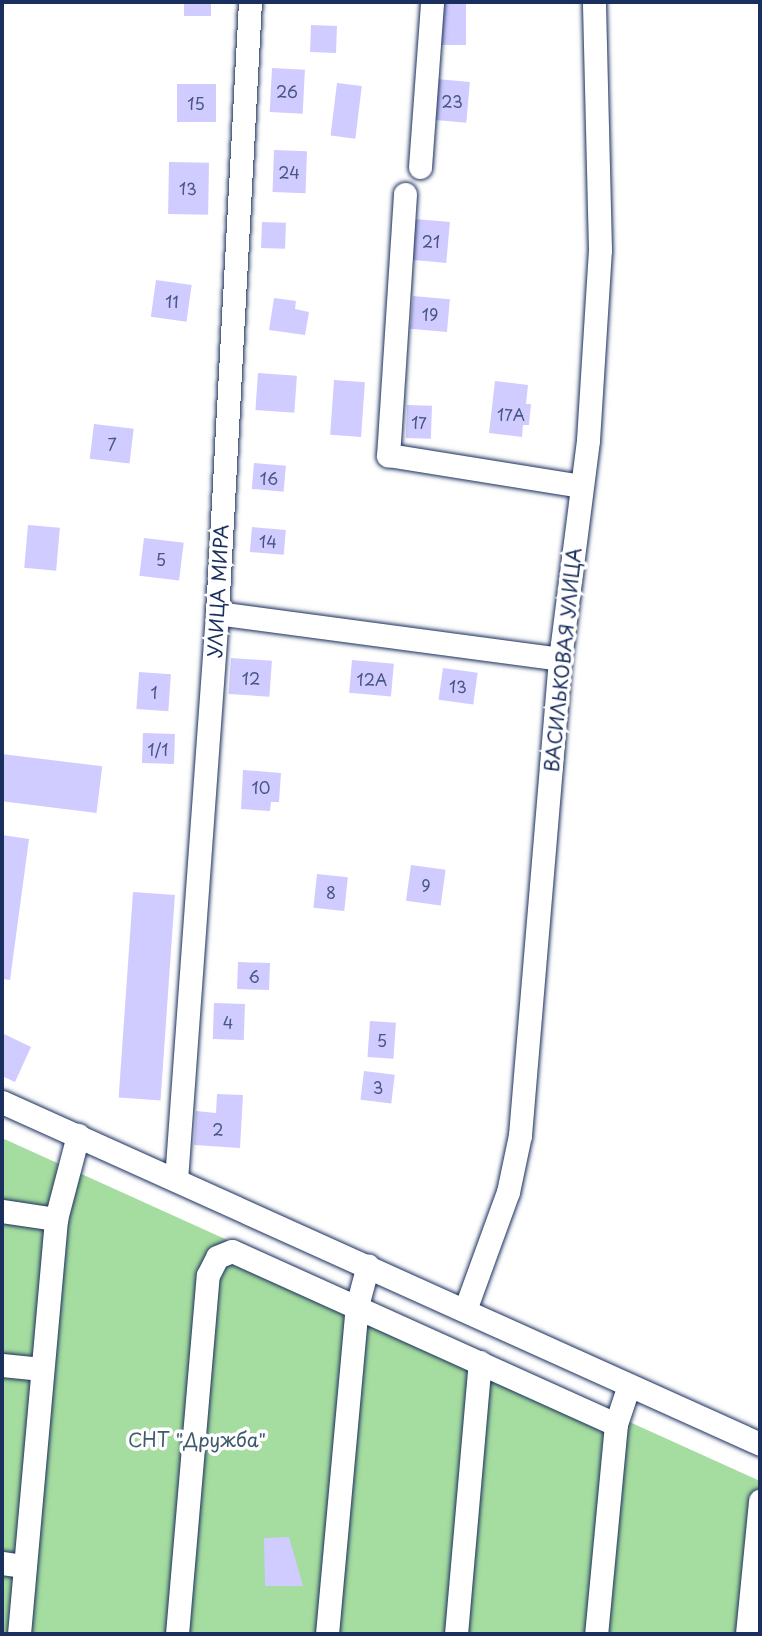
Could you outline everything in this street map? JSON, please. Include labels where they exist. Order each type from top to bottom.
[{"type":"street","name":"УЛИЦА МИРА","points":[[176,1180],[217,613],[250,2]]},
{"type":"street","points":[[420,167],[432,2]]},
{"type":"street","name":"ВАСИЛЬКОВАЯ УЛИЦА","points":[[466,1310],[508,1192],[520,1135],[560,659],[588,440],[600,250],[594,2]]},
{"type":"street","points":[[405,194],[388,455],[582,486]]},
{"type":"street","points":[[217,613],[560,659]]},
{"type":"street","points":[[2,1102],[760,1444]]},
{"type":"street","points":[[19,1634],[13,1565],[42,1369],[56,1219],[78,1135]]},
{"type":"street","points":[[2,1212],[56,1219]]},
{"type":"street","points":[[177,1634],[208,1275],[217,1256],[232,1251],[616,1424]]},
{"type":"street","points":[[327,1634],[357,1306],[368,1265]]},
{"type":"street","points":[[456,1634],[480,1362]]},
{"type":"street","points":[[2,1365],[42,1369]]},
{"type":"street","points":[[596,1634],[616,1424],[629,1385]]},
{"type":"street","points":[[747,1634],[760,1501]]},
{"type":"green space","name":"СНТ \"Дружба\"","points":[[2,1138],[760,1481],[760,1634],[2,1634]]},
{"type":"building","points":[[184,2],[211,2],[211,16],[184,16]]},
{"type":"building","points":[[441,2],[466,2],[466,45],[441,45]]},
{"type":"building","points":[[311,25],[337,26],[336,53],[310,52]]},
{"type":"building","points":[[272,68],[305,70],[303,114],[270,112]]},
{"type":"building","points":[[436,79],[470,82],[466,123],[432,120]]},
{"type":"building","points":[[337,83],[362,86],[355,139],[331,136]]},
{"type":"building","points":[[177,84],[216,84],[216,122],[177,122]]},
{"type":"building","points":[[274,150],[307,151],[306,193],[273,192]]},
{"type":"building","points":[[169,162],[209,163],[208,215],[168,214]]},
{"type":"building","points":[[415,219],[450,222],[446,263],[411,260]]},
{"type":"building","points":[[262,222],[286,223],[285,249],[261,248]]},
{"type":"building","points":[[156,280],[192,285],[187,322],[151,317]]},
{"type":"building","points":[[413,296],[450,299],[447,332],[410,329]]},
{"type":"building","points":[[274,298],[296,301],[295,309],[309,312],[305,335],[269,330]]},
{"type":"building","points":[[258,373],[297,376],[294,413],[255,410]]},
{"type":"building","points":[[334,380],[365,382],[361,437],[330,435]]},
{"type":"building","points":[[495,381],[528,385],[526,404],[531,404],[529,425],[523,425],[522,437],[489,433]]},
{"type":"building","points":[[407,405],[432,406],[431,439],[406,438]]},
{"type":"building","points":[[94,424],[134,429],[129,464],[90,459]]},
{"type":"building","points":[[254,463],[286,466],[284,492],[252,489]]},
{"type":"building","points":[[28,525],[60,528],[56,571],[24,568]]},
{"type":"building","points":[[252,527],[286,530],[284,555],[250,552]]},
{"type":"building","points":[[144,538],[184,543],[179,581],[139,576]]},
{"type":"building","points":[[231,658],[272,661],[269,697],[228,694]]},
{"type":"building","points":[[352,660],[394,664],[391,697],[349,693]]},
{"type":"building","points":[[443,668],[478,673],[473,705],[439,700]]},
{"type":"building","points":[[139,672],[171,674],[168,711],[136,709]]},
{"type":"building","points":[[143,733],[175,734],[174,764],[142,763]]},
{"type":"building","points":[[2,754],[102,766],[97,813],[2,801]]},
{"type":"building","points":[[243,770],[281,773],[279,802],[271,802],[270,811],[241,809]]},
{"type":"building","points":[[2,835],[29,839],[10,980],[2,979]]},
{"type":"building","points":[[411,865],[446,870],[441,906],[406,901]]},
{"type":"building","points":[[317,874],[348,877],[344,911],[313,908]]},
{"type":"building","points":[[133,892],[175,895],[161,1100],[119,1097]]},
{"type":"building","points":[[238,962],[270,963],[269,990],[237,989]]},
{"type":"building","points":[[214,1003],[245,1004],[244,1040],[213,1039]]},
{"type":"building","points":[[370,1021],[396,1023],[393,1059],[367,1057]]},
{"type":"building","points":[[2,1033],[31,1047],[15,1082],[2,1076]]},
{"type":"building","points":[[364,1071],[395,1075],[391,1104],[360,1100]]},
{"type":"building","points":[[217,1094],[243,1095],[240,1148],[194,1145],[196,1111],[216,1113]]},
{"type":"building","points":[[289,1537],[303,1586],[265,1586],[264,1538]]}]
